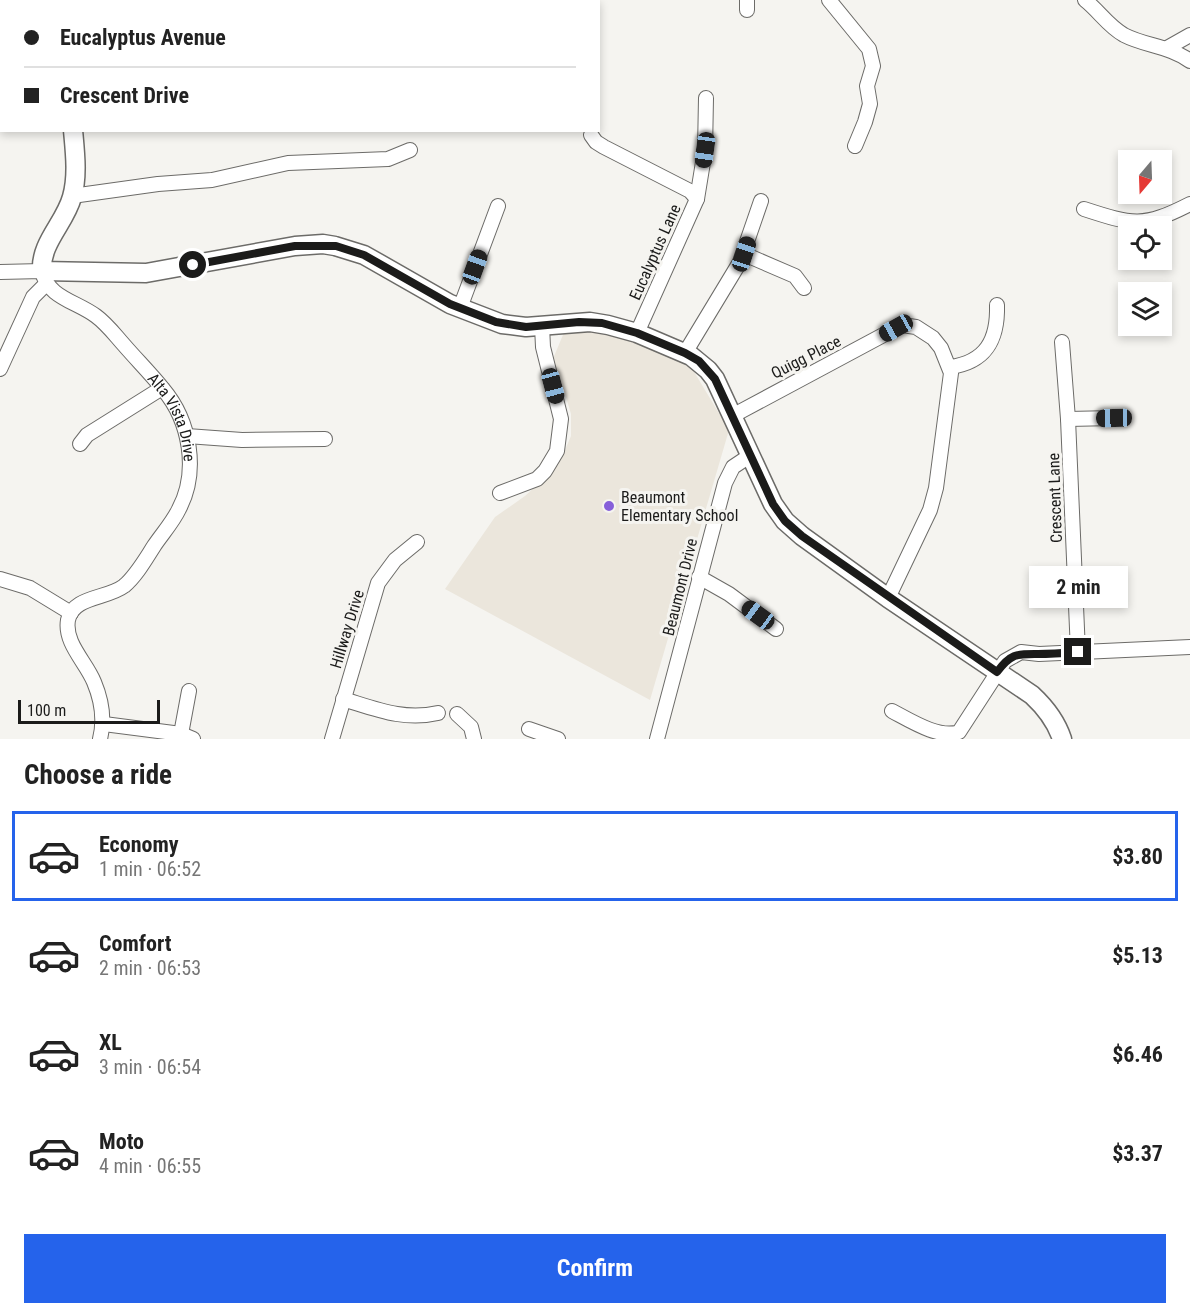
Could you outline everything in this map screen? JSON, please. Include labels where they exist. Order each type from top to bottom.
[{"type":"main road","points":[[74,132],[75,164],[72,196],[68,209],[45,250],[44,278],[146,273],[295,246],[323,244],[364,255],[433,295],[502,324],[526,327],[579,322],[602,323],[637,333],[685,353],[699,361],[715,379],[773,504],[785,521],[802,536],[888,597],[1032,695],[1058,724],[1062,739]]},
{"type":"street","points":[[829,0],[869,49],[873,66],[867,86],[870,104],[866,122],[855,146]]},
{"type":"street","points":[[1085,0],[1103,20],[1125,36],[1167,48],[1190,61]]},
{"type":"street","points":[[1167,48],[1190,35]]},
{"type":"street","points":[[697,200],[705,150],[706,98]]},
{"type":"street","name":"Eucalyptus Lane","points":[[591,135],[604,147],[690,190],[697,200],[637,333]]},
{"type":"street","points":[[72,196],[158,184],[212,180],[288,163],[388,159],[410,150]]},
{"type":"street","points":[[685,353],[744,254],[761,201]]},
{"type":"street","points":[[1084,209],[1124,221],[1136,222],[1156,220],[1190,204]]},
{"type":"street","points":[[460,308],[498,206]]},
{"type":"street","points":[[744,254],[795,276],[804,288]]},
{"type":"street","points":[[0,272],[44,278],[0,369]]},
{"type":"street","name":"Alta Vista Drive","points":[[44,278],[56,294],[97,317],[162,388],[183,421],[189,454],[189,477],[181,504],[173,519],[128,582],[110,594],[78,604],[70,613]]},
{"type":"street","points":[[888,597],[930,510],[939,478],[950,367],[969,362],[988,348],[996,330],[997,305]]},
{"type":"street","name":"Quigg Place","points":[[732,416],[903,325],[910,325],[933,338],[941,348],[950,367]]},
{"type":"street","points":[[500,493],[537,479],[553,460],[559,442],[561,419],[543,347],[542,326]]},
{"type":"street","name":"Crescent Lane","points":[[1062,342],[1068,419],[1078,652]]},
{"type":"street","points":[[80,444],[87,435],[162,388]]},
{"type":"street","points":[[1068,419],[1114,418]]},
{"type":"street","points":[[187,436],[243,440],[325,439]]},
{"type":"street","name":"Beaumont Drive","points":[[657,739],[725,483],[733,467],[751,455]]},
{"type":"street","name":"Hillway Drive","points":[[332,739],[378,583],[395,560],[417,542]]},
{"type":"street","points":[[699,577],[729,594],[776,629]]},
{"type":"street","points":[[0,579],[30,588],[51,599],[70,613],[69,632],[76,651],[93,681],[104,715],[100,739]]},
{"type":"street","points":[[892,711],[939,735],[953,735],[959,732],[1005,661],[1021,652],[1039,654],[1190,646]]},
{"type":"street","points":[[104,724],[188,737],[189,691]]},
{"type":"street","points":[[344,699],[396,716],[426,716],[438,713]]},
{"type":"street","points":[[458,714],[471,727],[474,739]]},
{"type":"street","points":[[529,729],[558,739]]},
{"type":"shaded area","name":"Beaumont Elementary School","points":[[565,330],[606,333],[664,351],[693,370],[729,430],[650,700],[445,589],[495,517],[525,496],[549,474],[562,457],[571,436],[571,414],[564,390],[550,366]]},
{"type":"place","name":"Beaumont Elementary School","points":[[609,506]]},
{"type":"route","points":[[193,265],[307,244],[336,246],[364,255],[450,304],[496,322],[526,327],[579,322],[602,323],[637,333],[685,353],[699,361],[715,379],[773,504],[785,521],[802,536],[997,672],[1005,661],[1021,652],[1039,654],[1078,652]]}]
